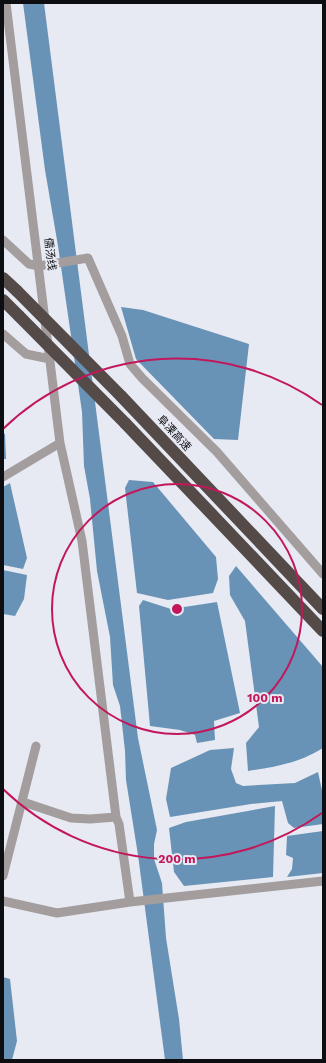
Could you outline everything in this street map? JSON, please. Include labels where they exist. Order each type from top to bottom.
[{"type":"highway","name":"阜溧高速","points":[[3,278],[120,396],[323,609]]},
{"type":"highway","points":[[3,300],[125,423],[323,631]]},
{"type":"street","name":"儒汤线","points":[[5,6],[39,266],[60,443],[82,541],[116,817],[119,824],[130,902]]},
{"type":"street","points":[[3,240],[29,264],[39,266],[88,258],[122,336],[130,364],[142,378],[217,452],[323,574]]},
{"type":"street","points":[[3,334],[26,354],[50,359]]},
{"type":"street","points":[[3,477],[60,443]]},
{"type":"street","points":[[3,876],[36,746]]},
{"type":"street","points":[[23,802],[71,818],[90,819],[116,817]]},
{"type":"street","points":[[3,901],[57,913],[130,902],[323,881]]},
{"type":"water","points":[[23,3],[44,3],[138,738],[157,830],[154,844],[154,859],[162,883],[166,938],[179,1019],[183,1060],[165,1060],[138,855],[126,780],[125,751],[120,706],[113,685],[110,637],[97,571],[90,499],[84,466],[82,412],[58,246],[45,170]]},
{"type":"water","points":[[121,307],[143,310],[249,344],[238,440],[214,439],[136,359]]},
{"type":"water","points":[[3,433],[5,434],[6,459],[3,459]]},
{"type":"water","points":[[129,480],[153,482],[216,557],[218,579],[213,593],[168,600],[137,593],[125,488]]},
{"type":"water","points":[[10,483],[27,558],[23,569],[3,565],[3,487]]},
{"type":"water","points":[[236,566],[323,667],[323,748],[296,761],[248,771],[246,743],[259,727],[245,621],[230,595],[229,576]]},
{"type":"water","points":[[3,570],[27,575],[24,599],[15,616],[3,614]]},
{"type":"water","points":[[143,600],[171,609],[217,602],[240,713],[214,721],[215,740],[197,743],[195,735],[180,730],[150,726],[139,606]]},
{"type":"water","points":[[234,748],[231,769],[236,783],[243,786],[295,783],[318,772],[323,795],[323,824],[294,828],[288,823],[282,801],[251,804],[170,817],[166,799],[171,768],[210,750]]},
{"type":"water","points":[[275,806],[273,877],[184,886],[174,872],[169,828],[186,822]]},
{"type":"water","points":[[323,831],[323,873],[287,877],[292,869],[293,858],[286,855],[287,836]]},
{"type":"water","points":[[3,977],[10,979],[17,1041],[12,1060],[3,1060]]}]
